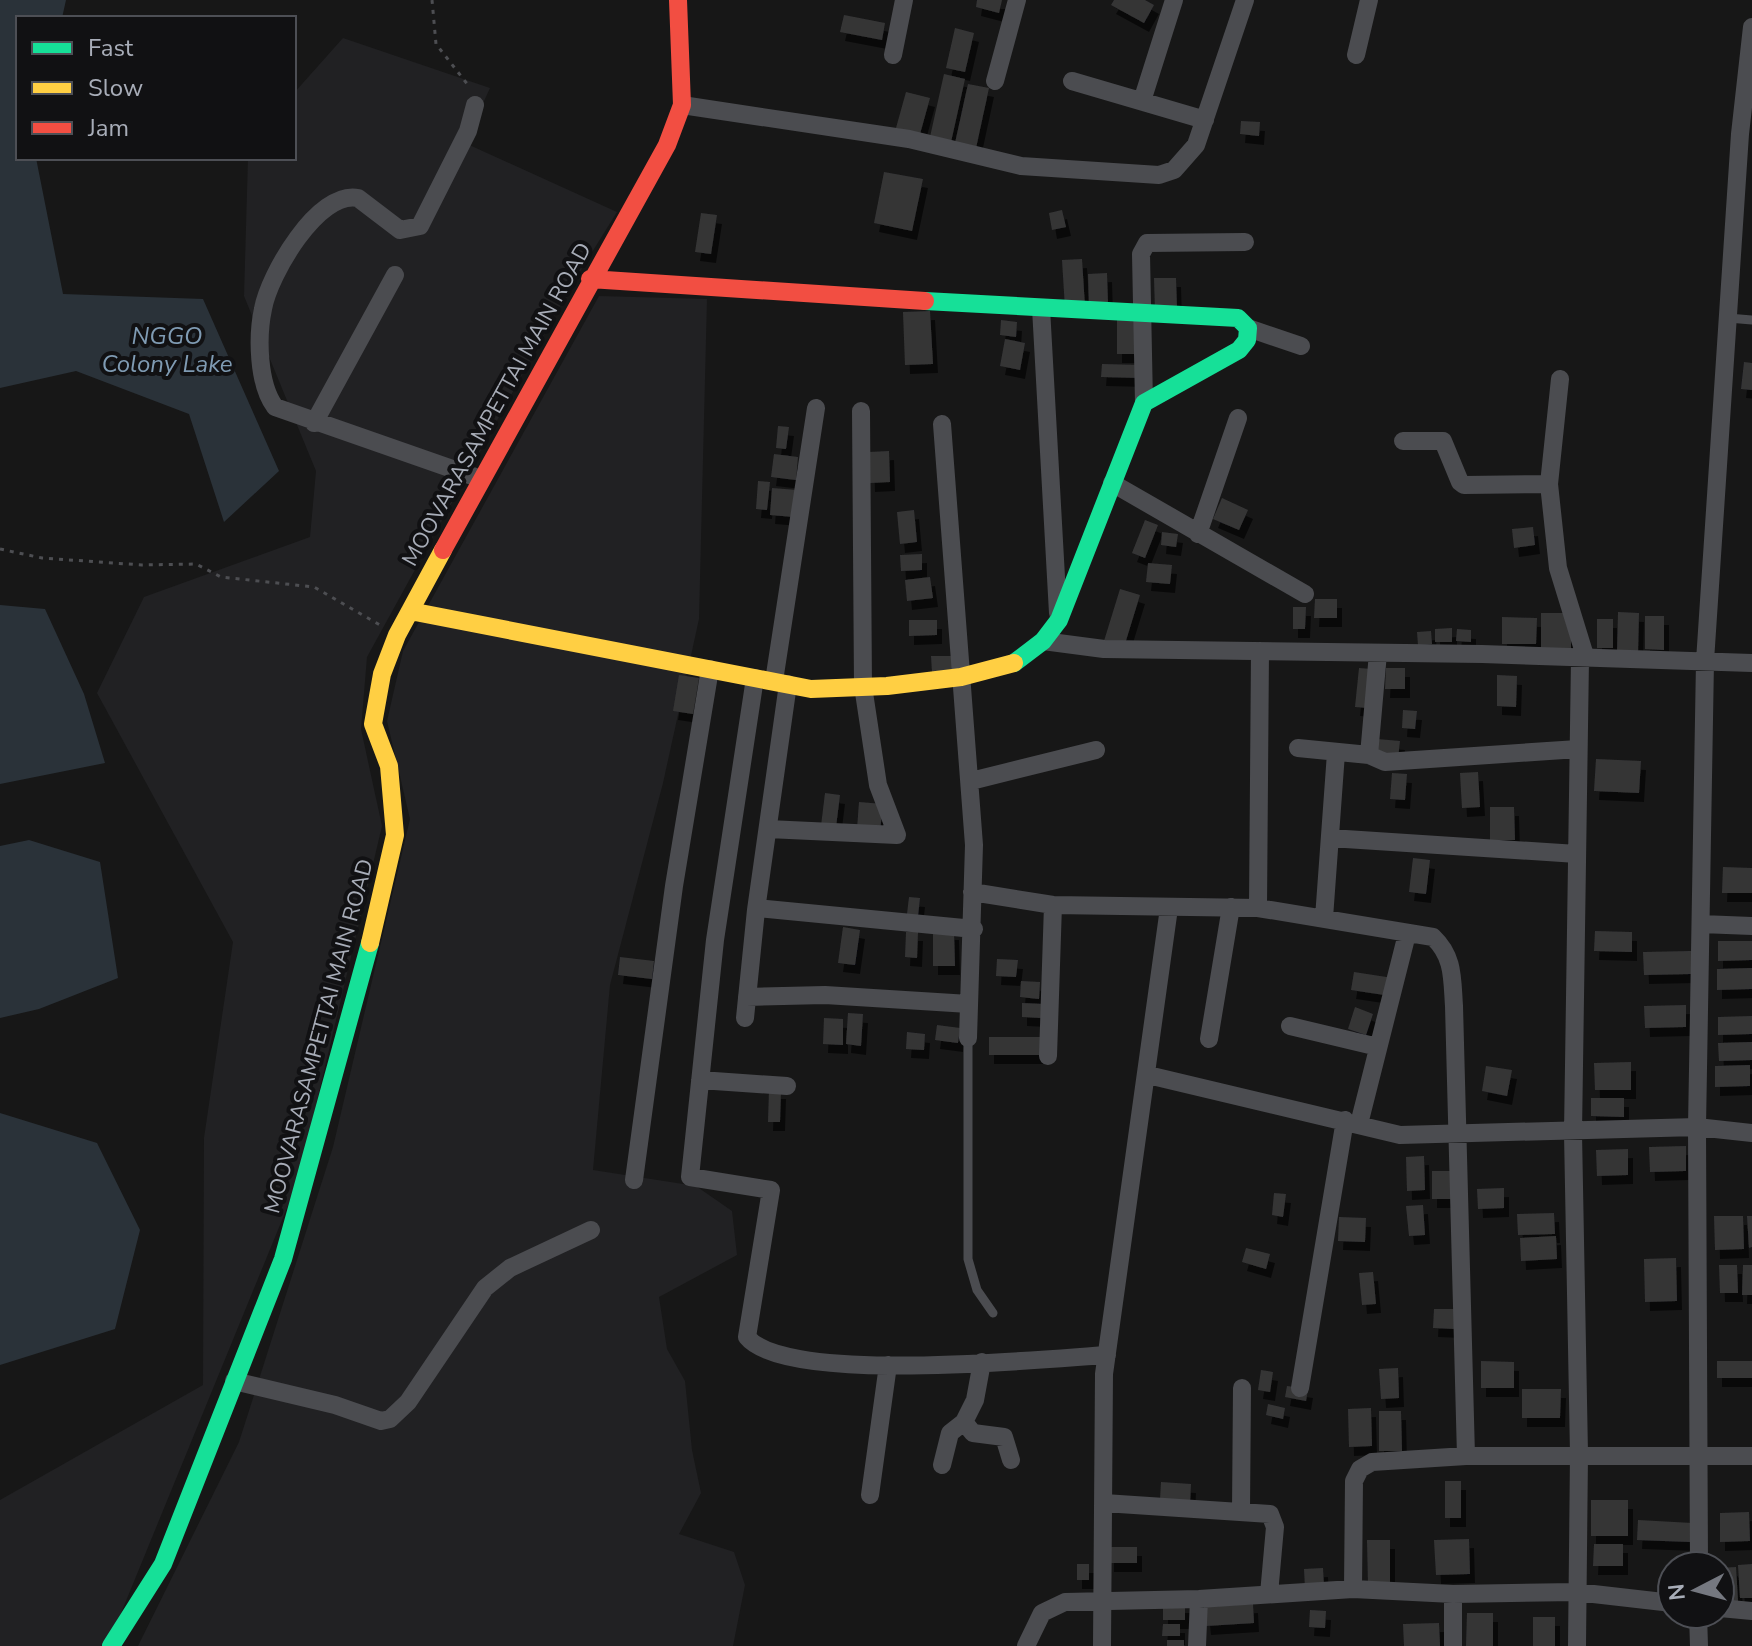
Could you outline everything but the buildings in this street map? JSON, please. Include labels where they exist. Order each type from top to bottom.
[{"type":"street","name":"MOOVARASAMPETTAI MAIN ROAD","points":[[111,1646],[163,1564],[283,1259],[352,1017],[395,835],[389,766],[373,724],[382,674],[397,635],[481,479],[667,145],[682,105],[678,0]]},
{"type":"street","points":[[893,55],[904,0]]},
{"type":"street","points":[[995,81],[1017,0]]},
{"type":"street","points":[[1142,101],[1174,0]]},
{"type":"street","points":[[682,105],[909,139],[1021,166],[1159,175],[1174,170],[1196,145],[1245,0]]},
{"type":"street","points":[[1356,55],[1369,0]]},
{"type":"street","points":[[1699,1550],[1697,1127],[1705,661],[1728,318],[1752,27]]},
{"type":"street","points":[[1072,81],[1205,120]]},
{"type":"street","points":[[475,105],[468,131],[420,226],[400,230],[358,198],[338,199],[300,235],[283,260],[263,308],[260,331],[266,384],[275,407],[481,479]]},
{"type":"street","points":[[410,611],[811,689],[961,677],[1016,663],[1043,641],[1059,620],[1144,403],[1141,254],[1147,243],[1245,242]]},
{"type":"street","points":[[314,423],[395,275]]},
{"type":"street","points":[[590,279],[1238,318],[1248,328],[1301,346]]},
{"type":"street","points":[[1041,308],[1059,620]]},
{"type":"street","points":[[1144,403],[1239,350],[1247,340],[1248,328]]},
{"type":"street","points":[[1560,379],[1549,484],[1558,568],[1583,659],[1578,749],[1573,1133],[1579,1454],[1577,1646]]},
{"type":"street","points":[[745,1018],[768,829],[781,682],[816,408]]},
{"type":"street","points":[[768,829],[897,835],[878,785],[863,686],[861,411]]},
{"type":"street","points":[[1198,534],[1238,418]]},
{"type":"street","points":[[942,424],[971,781],[974,929],[968,1038]]},
{"type":"street","points":[[1403,441],[1443,441],[1464,485],[1549,484]]},
{"type":"street","points":[[1112,483],[1305,594]]},
{"type":"street","points":[[1043,641],[1104,649],[1752,663]]},
{"type":"street","points":[[1258,908],[1260,651]]},
{"type":"street","points":[[1369,755],[1378,653]]},
{"type":"street","points":[[634,1180],[674,886],[710,669]]},
{"type":"street","points":[[755,678],[715,940],[690,1177],[771,1190],[747,1337],[754,1346],[770,1353],[825,1362],[888,1365],[1107,1355]]},
{"type":"street","points":[[1298,748],[1369,755],[1385,762],[1578,749]]},
{"type":"street","points":[[971,781],[1096,750]]},
{"type":"street","points":[[1324,918],[1336,753]]},
{"type":"street","points":[[1330,838],[1577,854]]},
{"type":"street","points":[[972,892],[1053,905],[1258,908],[1433,937],[1451,962],[1466,1456]]},
{"type":"street","points":[[1048,1056],[1053,905]]},
{"type":"street","points":[[1209,1039],[1231,907]]},
{"type":"street","points":[[757,908],[974,929]]},
{"type":"street","points":[[1102,1646],[1104,1374],[1169,908]]},
{"type":"street","points":[[1701,924],[1752,926]]},
{"type":"street","points":[[1300,1388],[1352,1122],[1378,1047],[1407,934]]},
{"type":"street","points":[[747,997],[825,995],[969,1004]]},
{"type":"street","points":[[1290,1026],[1378,1047]]},
{"type":"street","points":[[1148,1075],[1400,1135],[1573,1133],[1697,1127],[1752,1133]]},
{"type":"street","points":[[700,1080],[787,1086]]},
{"type":"street","points":[[234,1381],[381,1421],[390,1419],[408,1402],[485,1288],[510,1268],[591,1230]]},
{"type":"street","points":[[942,1465],[950,1433],[964,1422],[975,1400],[982,1362]]},
{"type":"street","points":[[870,1495],[888,1365]]},
{"type":"street","points":[[1241,1510],[1242,1388]]},
{"type":"street","points":[[964,1422],[973,1433],[1004,1437],[1011,1460]]},
{"type":"street","points":[[1353,1589],[1354,1481],[1360,1469],[1372,1462],[1579,1454],[1701,1458],[1752,1456]]},
{"type":"street","points":[[1104,1503],[1270,1514],[1274,1520],[1269,1594]]},
{"type":"street","points":[[1026,1646],[1042,1613],[1058,1603],[1103,1599],[1199,1599],[1353,1589],[1453,1594],[1576,1592],[1656,1601]]},
{"type":"street","points":[[1453,1594],[1453,1646]]},
{"type":"street","points":[[1197,1646],[1199,1599]]},
{"type":"lane","points":[[1728,318],[1752,320]]},
{"type":"lane","points":[[968,1038],[968,1259],[977,1290],[993,1313]]},
{"type":"path","points":[[432,0],[436,44],[468,85]]},
{"type":"path","points":[[0,549],[42,558],[142,565],[196,564],[221,577],[314,587],[397,635]]},
{"type":"shaded area","points":[[343,38],[490,88],[465,143],[617,212],[571,286],[367,657],[361,729],[382,826],[298,1181],[110,1640],[106,1646],[0,1646],[0,1500],[203,1385],[204,1138],[233,942],[97,693],[144,597],[310,537],[316,471],[244,296],[248,160],[296,160],[296,91]]},
{"type":"shaded area","points":[[599,296],[707,299],[699,619],[663,783],[610,985],[593,1170],[696,1186],[732,1211],[737,1255],[659,1297],[667,1349],[685,1381],[692,1450],[701,1493],[679,1534],[734,1552],[745,1585],[733,1646],[138,1646],[239,1442],[333,1147],[410,819],[387,721],[403,651]]},
{"type":"water","name":"NGGO Colony Lake","points":[[0,0],[66,0],[62,16],[16,16],[16,160],[36,160],[63,294],[203,299],[279,471],[224,522],[189,414],[76,371],[0,388]]},
{"type":"water","points":[[0,605],[45,609],[84,694],[105,763],[0,784]]},
{"type":"water","points":[[29,840],[100,862],[118,978],[39,1009],[0,1018],[0,846]]},
{"type":"water","points":[[0,1113],[97,1143],[140,1230],[115,1329],[0,1365]]},
{"type":"traffic: fast","points":[[925,301],[1238,318],[1248,328],[1247,340],[1239,350],[1144,403],[1059,620],[1043,641],[1014,663]]},
{"type":"traffic: fast","points":[[111,1646],[163,1564],[283,1259],[370,943]]},
{"type":"traffic: slow","points":[[370,943],[395,835],[389,766],[373,724],[382,674],[397,635],[443,550]]},
{"type":"traffic: slow","points":[[410,611],[811,689],[887,686],[961,677],[1014,663]]},
{"type":"traffic: jam","points":[[443,550],[667,145],[682,105],[678,0]]},
{"type":"traffic: jam","points":[[590,279],[925,301]]}]
